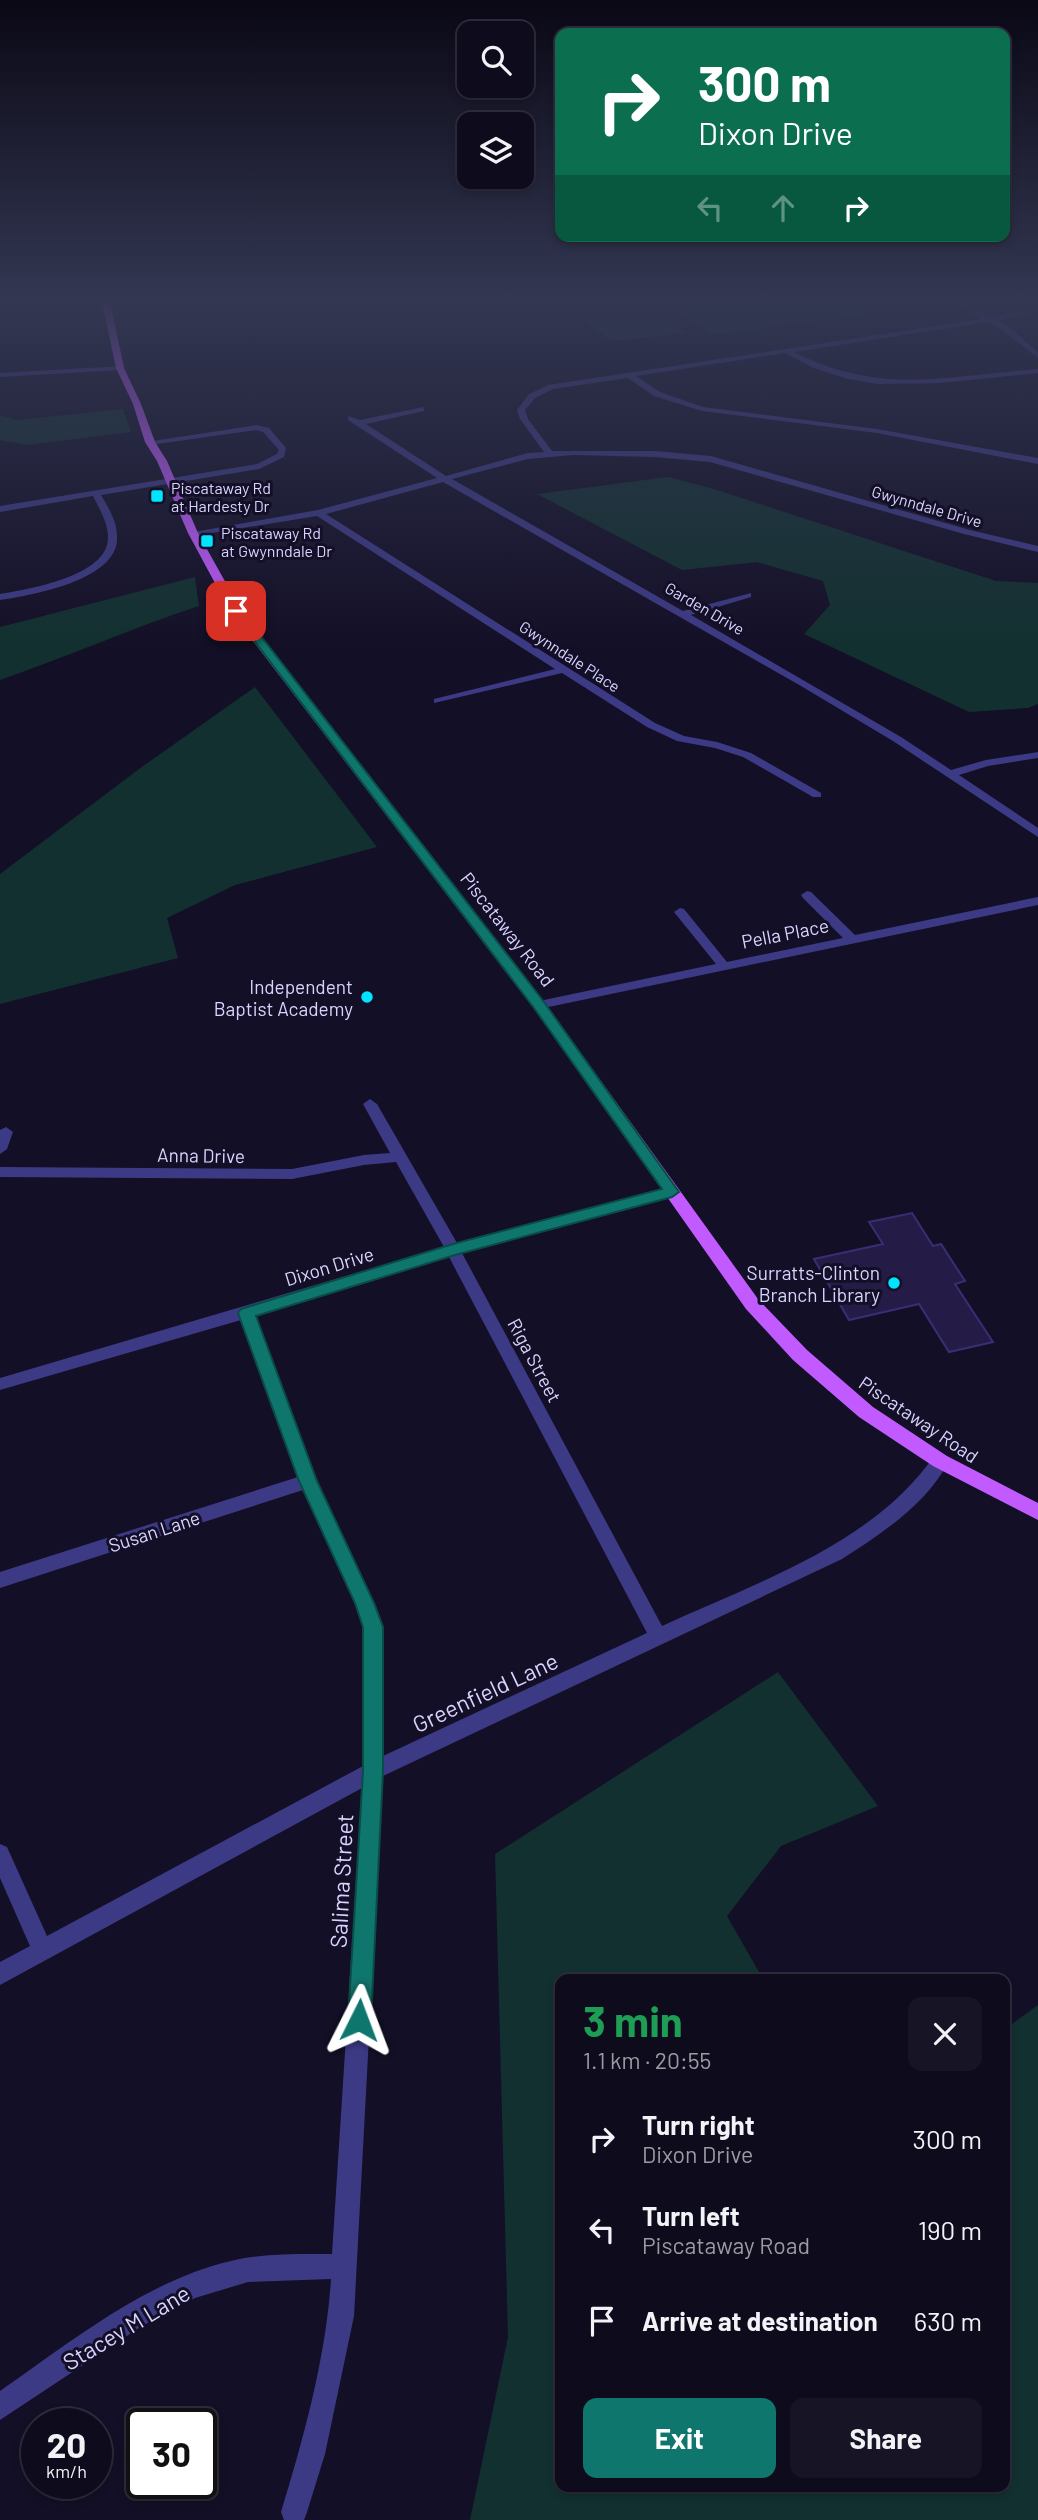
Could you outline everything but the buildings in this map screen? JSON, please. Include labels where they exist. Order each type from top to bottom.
[{"type":"main road","name":"Piscataway Road","points":[[141,415],[150,442],[162,461],[192,533],[236,611],[539,1005],[752,1304],[800,1355],[866,1412],[940,1461],[1038,1512]]},
{"type":"street","name":"Garden Drive","points":[[387,415],[355,420],[443,478],[805,684],[951,774],[975,793],[1038,833]]},
{"type":"street","points":[[522,415],[548,452]]},
{"type":"street","points":[[747,415],[877,431],[1038,461]]},
{"type":"street","points":[[0,509],[259,466],[281,455],[283,450],[266,430],[257,427],[150,442]]},
{"type":"street","name":"Gwynndale Drive","points":[[192,533],[319,513],[548,452],[655,454],[711,458],[967,532],[1038,549]]},
{"type":"street","points":[[0,597],[62,583],[102,560],[109,552],[113,539],[96,493]]},
{"type":"street","name":"Gwynndale Place","points":[[319,513],[562,670],[670,735],[747,755],[817,795]]},
{"type":"street","points":[[683,614],[748,595]]},
{"type":"street","points":[[438,701],[562,670]]},
{"type":"street","points":[[951,774],[986,763],[1038,755]]},
{"type":"street","points":[[807,895],[852,939]]},
{"type":"street","name":"Pella Place","points":[[539,1005],[1038,901]]},
{"type":"street","points":[[680,912],[723,965]]},
{"type":"street","name":"Riga Street","points":[[370,1104],[453,1250],[659,1637]]},
{"type":"street","points":[[0,1149],[6,1132]]},
{"type":"street","name":"Anna Drive","points":[[0,1172],[292,1174],[364,1160],[400,1157]]},
{"type":"street","name":"Dixon Drive","points":[[0,1384],[453,1250],[672,1192]]},
{"type":"street","name":"Salima Street","points":[[247,1313],[308,1481],[365,1603],[373,1627],[375,1677],[373,1771],[341,2316],[331,2375],[312,2454],[293,2512]]},
{"type":"street","name":"Greenfield Lane","points":[[0,1974],[373,1771],[802,1572],[844,1549],[900,1510],[922,1487],[940,1461]]},
{"type":"street","name":"Susan Lane","points":[[0,1580],[308,1481]]},
{"type":"street","points":[[0,1854],[42,1950]]},
{"type":"street","name":"Stacey M Lane","points":[[0,2407],[125,2323],[184,2289],[218,2277],[259,2268],[345,2266]]},
{"type":"green space","points":[[0,415],[17,420],[69,415],[125,415],[131,432],[27,445],[0,440]]},
{"type":"green space","points":[[668,477],[714,489],[996,581],[1038,583],[1038,704],[1028,708],[969,712],[804,634],[830,605],[823,581],[757,562],[682,570],[537,494]]},
{"type":"green space","points":[[195,577],[199,606],[0,680],[0,627]]},
{"type":"green space","points":[[255,687],[377,847],[235,885],[167,918],[178,958],[0,1004],[0,874],[139,769]]},
{"type":"green space","points":[[778,1672],[878,1806],[781,1846],[727,1916],[760,1974],[555,1974],[555,2492],[1010,2492],[1010,2025],[1038,2005],[1038,2520],[470,2520],[508,2337],[495,1854]]},
{"type":"place","name":"Piscataway Rd at Hardesty Dr","points":[[157,496]]},
{"type":"place","name":"Piscataway Rd at Gwynndale Dr","points":[[207,541]]},
{"type":"place","name":"Independent Baptist Academy","points":[[367,997]]},
{"type":"place","name":"Surratts-Clinton Branch Library","points":[[894,1283]]},
{"type":"route","points":[[236,611],[539,1005],[672,1192],[453,1250],[247,1313],[308,1481],[365,1603],[373,1627],[373,1771],[359,2020]]}]
